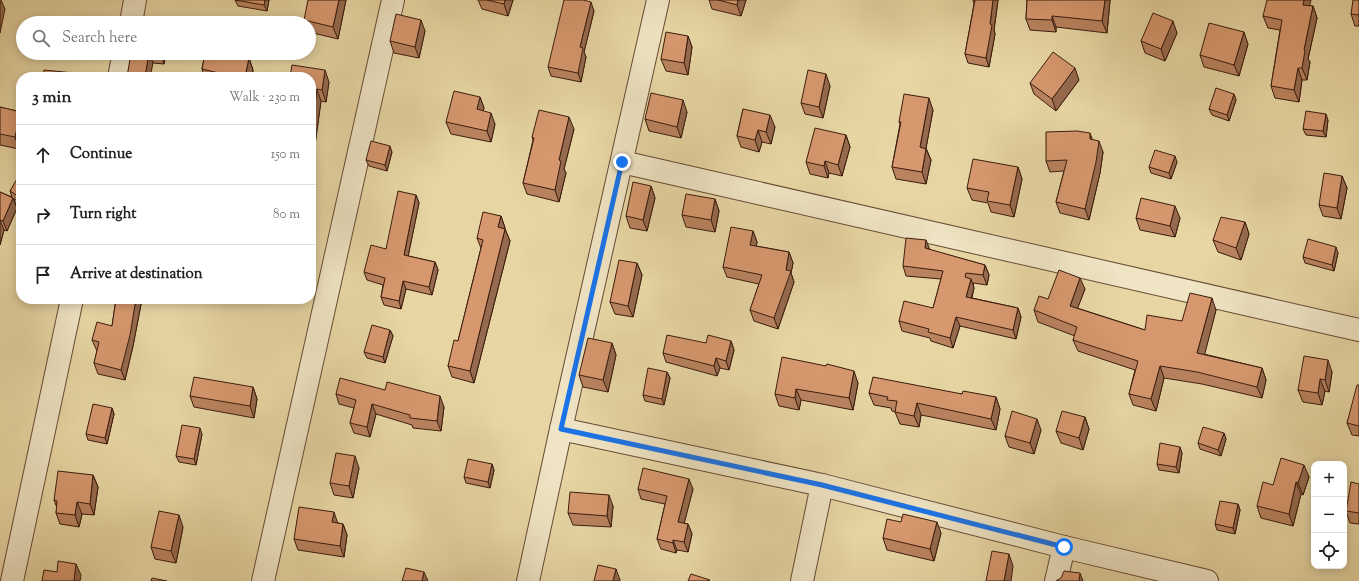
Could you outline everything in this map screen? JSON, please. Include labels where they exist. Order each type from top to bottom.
[{"type":"street","points":[[132,16],[135,0]]},
{"type":"street","points":[[263,581],[393,0]]},
{"type":"street","points":[[528,581],[658,0]]},
{"type":"street","points":[[120,72],[123,60]]},
{"type":"street","points":[[622,162],[1359,330]]},
{"type":"street","points":[[12,581],[71,304]]},
{"type":"street","points":[[561,429],[822,485],[1064,547],[1207,581]]},
{"type":"street","points":[[802,581],[822,485]]},
{"type":"street","points":[[1056,581],[1064,547]]},
{"type":"building","points":[[235,0],[265,0],[264,5]]},
{"type":"building","points":[[308,0],[339,0],[333,27],[316,23],[316,16],[305,16]]},
{"type":"building","points":[[487,0],[505,0],[504,4]]},
{"type":"building","points":[[564,0],[583,0],[591,2],[580,47],[583,48],[578,73],[548,67]]},
{"type":"building","points":[[718,0],[738,0],[737,5]]},
{"type":"building","points":[[975,0],[993,0],[990,24],[992,25],[986,58],[965,54]]},
{"type":"building","points":[[1027,0],[1105,0],[1102,21],[1052,16],[1052,20],[1026,19]]},
{"type":"building","points":[[1267,0],[1304,0],[1303,5],[1313,6],[1302,68],[1298,68],[1294,90],[1271,86],[1282,20],[1263,16]]},
{"type":"building","points":[[1353,0],[1359,0],[1359,15],[1351,14]]},
{"type":"building","points":[[1153,13],[1173,21],[1161,49],[1141,41]]},
{"type":"building","points":[[396,14],[421,20],[415,47],[390,41]]},
{"type":"building","points":[[1209,23],[1244,32],[1234,65],[1200,55]]},
{"type":"building","points":[[666,32],[688,36],[684,63],[661,59]]},
{"type":"building","points":[[1053,52],[1075,68],[1052,99],[1030,83]]},
{"type":"building","points":[[130,60],[148,60],[146,72],[128,72]]},
{"type":"building","points":[[204,60],[249,60],[246,72],[215,72],[202,69]]},
{"type":"building","points":[[292,65],[325,70],[322,90],[317,89],[316,96],[316,72],[291,72]]},
{"type":"building","points":[[44,70],[64,72],[44,72]]},
{"type":"building","points":[[808,70],[826,74],[819,107],[801,103]]},
{"type":"building","points":[[1216,88],[1234,94],[1227,115],[1209,109]]},
{"type":"building","points":[[454,91],[480,97],[477,109],[491,113],[487,131],[446,122]]},
{"type":"building","points":[[651,93],[683,100],[677,127],[645,119]]},
{"type":"building","points":[[904,94],[929,98],[920,147],[926,149],[922,172],[892,167],[901,122],[899,122]]},
{"type":"building","points":[[0,107],[16,111],[15,137],[0,134]]},
{"type":"building","points":[[743,109],[770,115],[766,132],[758,130],[755,140],[737,136]]},
{"type":"building","points":[[539,110],[569,117],[559,160],[561,161],[555,190],[523,183]]},
{"type":"building","points":[[1306,111],[1326,114],[1323,131],[1303,129]]},
{"type":"building","points":[[815,128],[846,135],[838,165],[825,161],[824,166],[806,162]]},
{"type":"building","points":[[1077,131],[1090,133],[1090,139],[1099,141],[1096,162],[1085,209],[1056,202],[1067,160],[1046,161],[1046,132]]},
{"type":"building","points":[[371,141],[390,146],[385,165],[366,160]]},
{"type":"building","points":[[1155,150],[1175,156],[1169,173],[1149,167]]},
{"type":"building","points":[[973,159],[1018,167],[1010,205],[987,201],[989,192],[967,188]]},
{"type":"building","points":[[1324,173],[1342,176],[1337,208],[1319,205]]},
{"type":"building","points":[[16,181],[16,195],[10,191]]},
{"type":"building","points":[[633,182],[651,186],[643,220],[626,216]]},
{"type":"building","points":[[398,191],[416,195],[404,255],[435,262],[429,287],[403,281],[399,301],[381,297],[385,278],[364,272],[371,245],[386,249]]},
{"type":"building","points":[[0,192],[13,198],[3,221],[0,220]]},
{"type":"building","points":[[686,194],[715,199],[711,220],[682,215]]},
{"type":"building","points":[[1141,198],[1175,206],[1170,226],[1136,218]]},
{"type":"building","points":[[483,212],[501,216],[498,227],[505,229],[470,371],[448,366],[454,340],[458,341],[483,240],[477,238]]},
{"type":"building","points":[[1221,217],[1245,222],[1236,248],[1213,240]]},
{"type":"building","points":[[731,227],[753,231],[750,245],[789,252],[786,270],[791,271],[774,318],[750,310],[762,275],[723,267]]},
{"type":"building","points":[[906,238],[926,240],[925,248],[985,265],[983,275],[966,273],[965,277],[971,279],[966,297],[1018,308],[1013,330],[956,317],[950,338],[928,332],[929,329],[899,321],[904,301],[933,308],[943,271],[903,266]]},
{"type":"building","points":[[1308,239],[1336,247],[1332,265],[1303,257]]},
{"type":"building","points":[[619,260],[637,263],[628,306],[610,302]]},
{"type":"building","points":[[1059,270],[1080,278],[1070,306],[1145,330],[1147,315],[1182,321],[1190,293],[1212,298],[1197,353],[1262,368],[1257,387],[1197,372],[1160,366],[1151,399],[1129,394],[1138,361],[1073,340],[1077,327],[1034,310],[1039,296],[1048,299]]},
{"type":"building","points":[[115,304],[135,304],[130,335],[121,370],[94,363],[99,342],[92,340],[97,322],[112,326]]},
{"type":"building","points":[[372,325],[390,330],[383,357],[364,352]]},
{"type":"building","points":[[667,335],[706,343],[708,335],[731,341],[726,361],[716,358],[714,366],[663,353]]},
{"type":"building","points":[[588,338],[612,343],[603,380],[579,375]]},
{"type":"building","points":[[1304,356],[1328,360],[1325,380],[1320,379],[1318,393],[1298,390]]},
{"type":"building","points":[[782,357],[826,366],[827,364],[854,371],[849,398],[796,389],[795,398],[775,394]]},
{"type":"building","points":[[648,368],[667,372],[662,399],[643,395]]},
{"type":"building","points":[[194,377],[253,387],[250,406],[190,396]]},
{"type":"building","points":[[873,377],[962,394],[963,391],[996,397],[991,419],[917,403],[914,416],[895,412],[897,401],[887,400],[888,397],[869,393]]},
{"type":"building","points":[[340,378],[385,390],[387,382],[440,396],[437,421],[410,418],[410,415],[372,404],[367,427],[350,423],[356,400],[336,394]]},
{"type":"building","points":[[1357,385],[1359,385],[1359,426],[1347,423]]},
{"type":"building","points":[[93,404],[112,408],[105,438],[86,434]]},
{"type":"building","points":[[1012,411],[1037,419],[1030,443],[1005,436]]},
{"type":"building","points":[[1062,411],[1085,417],[1079,438],[1056,431]]},
{"type":"building","points":[[182,425],[200,428],[194,459],[176,456]]},
{"type":"building","points":[[1203,427],[1224,433],[1218,450],[1198,443]]},
{"type":"building","points":[[1160,443],[1180,447],[1176,467],[1157,464]]},
{"type":"building","points":[[336,453],[355,456],[349,486],[330,483]]},
{"type":"building","points":[[1281,458],[1304,465],[1298,483],[1296,482],[1289,514],[1257,506],[1263,482],[1273,485]]},
{"type":"building","points":[[468,459],[492,464],[488,482],[464,477]]},
{"type":"building","points":[[643,468],[689,479],[678,522],[688,524],[684,542],[673,540],[673,543],[657,539],[667,496],[638,489]]},
{"type":"building","points":[[58,471],[93,475],[90,504],[77,502],[75,515],[56,513],[57,501],[54,500]]},
{"type":"building","points":[[1351,482],[1359,484],[1359,513],[1347,511]]},
{"type":"building","points":[[570,492],[609,495],[607,516],[568,513]]},
{"type":"building","points":[[1220,501],[1238,504],[1233,528],[1215,524]]},
{"type":"building","points":[[299,507],[334,512],[332,522],[343,524],[340,546],[294,539]]},
{"type":"building","points":[[159,511],[179,515],[171,551],[151,547]]},
{"type":"building","points":[[903,514],[937,522],[930,549],[883,538],[887,519],[901,522]]},
{"type":"building","points":[[992,551],[1009,554],[1004,581],[986,581]]},
{"type":"building","points":[[58,561],[76,564],[74,581],[42,581],[44,570],[57,572]]},
{"type":"building","points":[[598,565],[616,569],[613,581],[594,581]]},
{"type":"building","points":[[406,568],[424,572],[422,581],[402,581]]},
{"type":"building","points":[[1064,571],[1080,573],[1079,581],[1056,581],[1061,578]]},
{"type":"building","points":[[691,574],[710,580],[688,581]]},
{"type":"building","points":[[152,578],[167,581],[151,581]]},
{"type":"route","points":[[622,162],[561,429],[822,485],[1064,547]]}]
